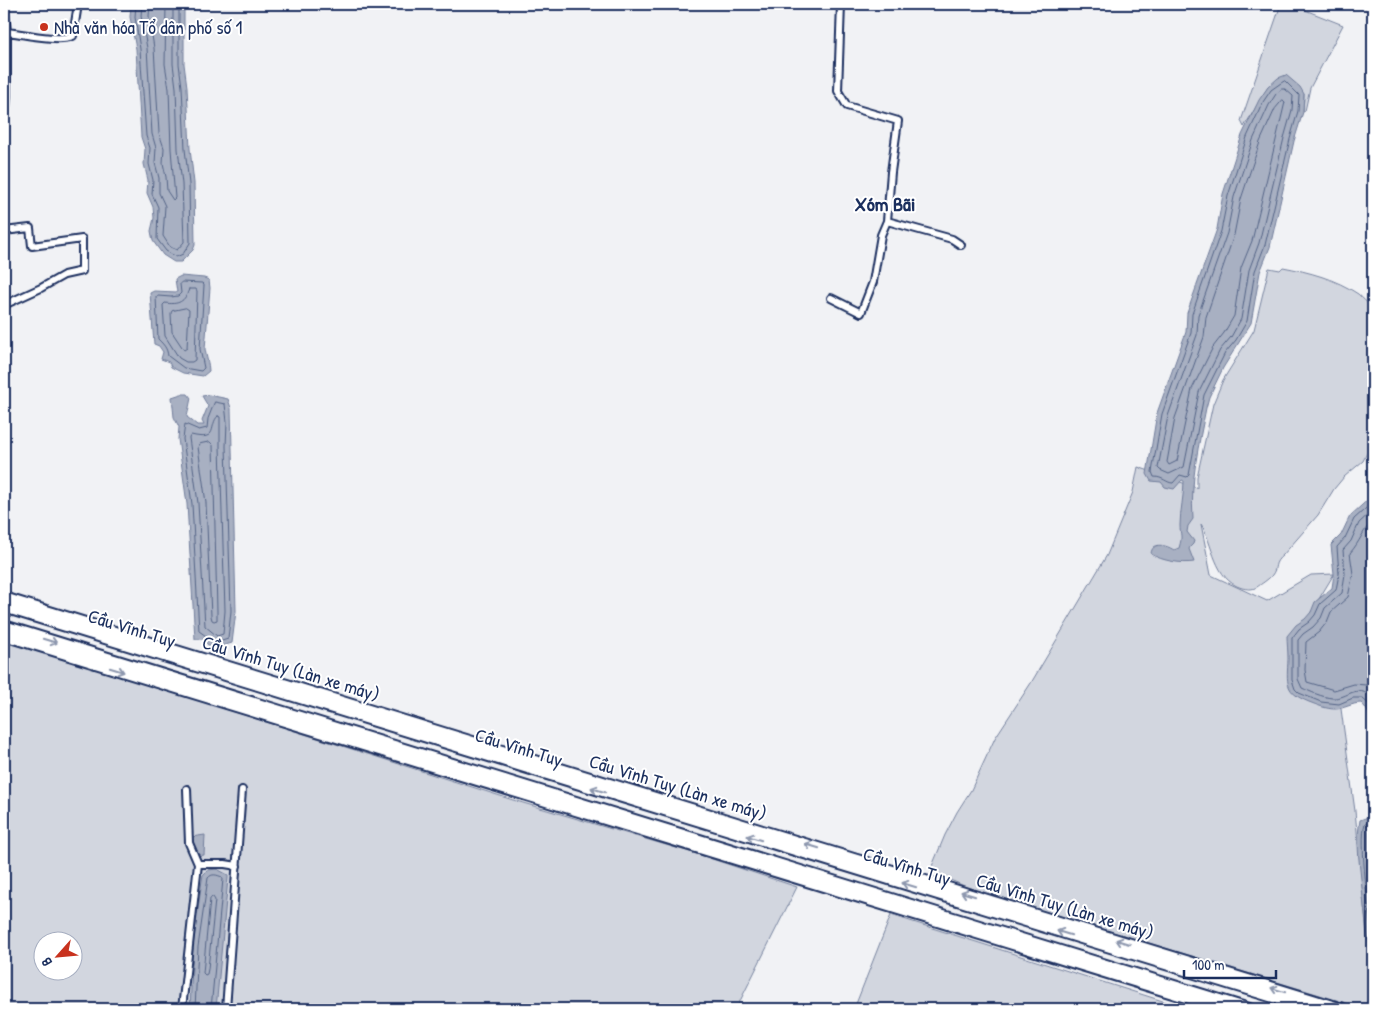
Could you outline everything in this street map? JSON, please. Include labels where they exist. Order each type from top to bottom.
[{"type":"highway","name":"Cầu Vĩnh Tuy (Làn xe máy)","points":[[4,598],[1342,1009]]},
{"type":"highway","name":"Cầu Vĩnh Tuy","points":[[4,607],[1312,1009]]},
{"type":"highway","name":"Cầu Vĩnh Tuy","points":[[4,626],[1250,1009]]},
{"type":"highway","points":[[4,635],[1225,1009]]},
{"type":"street","points":[[6,32],[68,38],[73,36],[78,4]]},
{"type":"street","points":[[831,298],[861,313],[873,282],[881,235],[887,221],[898,121],[847,106],[838,91],[841,4]]},
{"type":"street","points":[[4,6],[7,96],[4,130]]},
{"type":"street","points":[[4,155],[4,172]]},
{"type":"street","points":[[887,221],[952,239],[961,245]]},
{"type":"street","points":[[4,230],[30,228],[32,246],[82,239],[82,271],[64,275],[42,288],[4,305],[4,284]]},
{"type":"street","points":[[182,1009],[198,864],[189,843],[187,789]]},
{"type":"street","points":[[226,1009],[242,790]]},
{"type":"street","points":[[198,864],[237,866]]},
{"type":"shaded area","points":[[1281,4],[1300,8],[1343,25],[1310,88],[1305,111],[1303,112],[1304,94],[1268,87],[1244,127],[1241,121]]},
{"type":"shaded area","points":[[1283,267],[1341,284],[1358,294],[1373,307],[1373,441],[1363,461],[1344,477],[1318,515],[1277,561],[1272,575],[1255,588],[1242,588],[1233,584],[1225,577],[1201,524],[1211,575],[1267,601],[1311,575],[1334,574],[1311,612],[1311,654],[1341,709],[1355,811],[1367,936],[1373,964],[1373,1009],[1366,1009],[971,889],[930,871],[945,835],[971,790],[995,738],[1031,683],[1107,555],[1133,492],[1138,467],[1197,488],[1197,477],[1213,404],[1223,380],[1254,330],[1269,268],[1280,270]]},
{"type":"shaded area","points":[[4,639],[513,800],[700,855],[797,887],[736,1009],[4,1009]]},
{"type":"shaded area","points":[[891,915],[1188,1009],[854,1009]]},
{"type":"water","points":[[131,4],[184,4],[184,64],[194,183],[195,245],[193,250],[181,262],[174,262],[163,255],[153,241],[151,231],[154,218],[153,207],[147,193],[148,180],[144,164],[145,149],[141,137],[136,49],[130,17]]},
{"type":"water","points":[[1286,75],[1300,87],[1304,94],[1303,112],[1294,141],[1270,247],[1260,272],[1251,323],[1223,368],[1209,397],[1206,408],[1194,477],[1193,519],[1188,526],[1187,532],[1194,541],[1189,549],[1194,562],[1166,560],[1151,554],[1154,547],[1160,545],[1174,550],[1179,548],[1184,481],[1182,480],[1174,489],[1165,487],[1161,482],[1151,481],[1147,474],[1157,413],[1186,332],[1187,313],[1217,229],[1223,194],[1242,135],[1259,100],[1268,87],[1278,78]]},
{"type":"water","points":[[181,276],[209,280],[205,349],[209,371],[203,376],[183,373],[171,367],[169,362],[161,359],[163,352],[159,346],[154,344],[150,293],[154,291],[177,292],[175,279]]},
{"type":"water","points":[[188,394],[191,398],[187,417],[197,425],[204,425],[202,421],[208,406],[202,396],[209,395],[228,399],[231,408],[236,611],[232,643],[215,648],[209,646],[203,639],[195,639],[187,504],[178,439],[179,427],[174,417],[172,397]]},
{"type":"water","points":[[1373,495],[1373,745],[1368,714],[1366,708],[1361,703],[1338,709],[1328,708],[1301,698],[1291,690],[1287,674],[1287,636],[1311,612],[1315,602],[1332,588],[1334,574],[1331,545],[1341,535],[1350,516]]},
{"type":"water","points":[[1373,817],[1373,964],[1358,850],[1360,820]]},
{"type":"water","points":[[205,835],[204,855],[196,856],[191,837]]},
{"type":"water","points":[[217,869],[228,875],[228,878],[216,1009],[190,1009],[193,946],[203,875],[208,870]]},
{"type":"place","name":"Nhà văn hóa Tổ dân phố số 1","points":[[44,27]]},
{"type":"district","name":"Xóm Bãi","points":[[885,203]]}]
